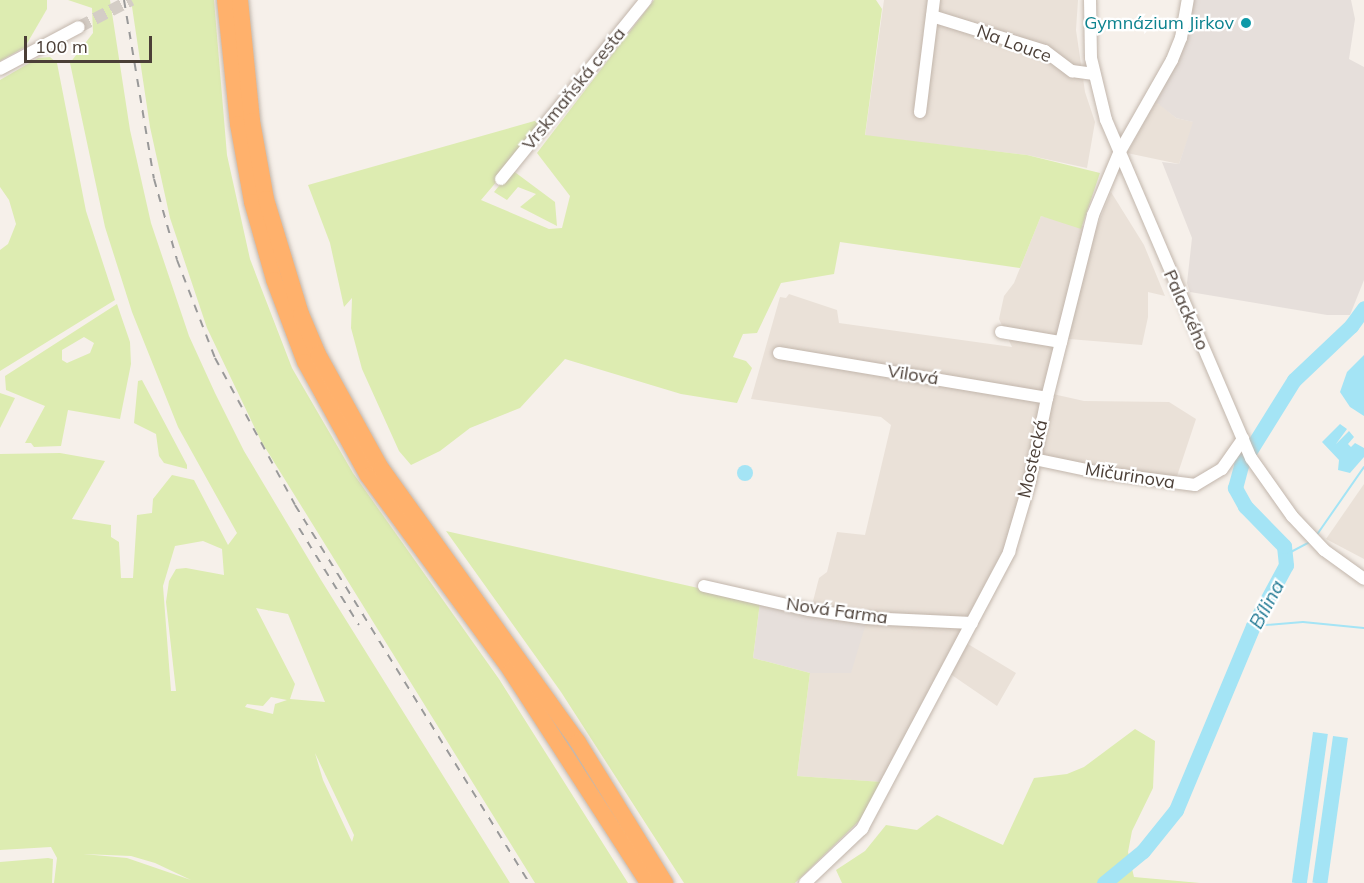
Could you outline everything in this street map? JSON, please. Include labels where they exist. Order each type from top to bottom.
[{"type":"highway","points":[[225,0],[238,124],[252,202],[274,280],[305,362],[368,476],[511,671],[648,883]]},
{"type":"highway","points":[[240,0],[252,121],[266,199],[301,314],[318,354],[381,468],[578,742],[665,883]]},
{"type":"street","name":"Vrskmaňská cesta","points":[[501,179],[646,0]]},
{"type":"street","points":[[920,112],[934,0]]},
{"type":"street","name":"Palackého","points":[[1089,0],[1094,74],[1119,153],[1251,458],[1276,496],[1313,538],[1364,579]]},
{"type":"street","name":"Mostecká","points":[[805,883],[862,829],[1009,552],[1093,215],[1119,153],[1172,60],[1181,38],[1188,0]]},
{"type":"street","name":"Na Louce","points":[[932,16],[1045,51],[1072,71],[1094,74]]},
{"type":"street","points":[[0,69],[79,27]]},
{"type":"street","points":[[1001,332],[1061,342]]},
{"type":"street","name":"Vilová","points":[[779,353],[1047,398]]},
{"type":"street","name":"Mičurinova","points":[[1034,459],[1096,472],[1195,484],[1222,469],[1243,439]]},
{"type":"street","name":"Nová Farma","points":[[704,586],[843,615],[972,623]]},
{"type":"shaded area","points":[[884,0],[1078,0],[1076,30],[1085,92],[1095,122],[1087,168],[1027,155],[865,136]]},
{"type":"shaded area","points":[[1193,0],[1351,0],[1355,19],[1349,59],[1364,67],[1364,280],[1350,315],[1327,315],[1190,292],[1187,283],[1192,238],[1162,162],[1179,164],[1193,122],[1176,118],[1156,102],[1183,49]]},
{"type":"shaded area","points":[[1156,101],[1176,118],[1194,122],[1179,164],[1127,153]]},
{"type":"shaded area","points":[[1111,192],[1144,245],[1165,296],[1148,292],[1148,317],[1142,345],[1057,338],[1044,392],[1084,401],[1169,402],[1196,419],[1176,479],[1039,456],[1026,480],[1005,550],[958,638],[1016,673],[997,706],[943,669],[881,782],[797,776],[810,673],[851,673],[812,605],[819,578],[827,572],[837,532],[865,535],[891,425],[881,417],[751,399],[780,297],[786,298],[789,294],[837,310],[839,323],[1012,347],[999,319],[1004,296],[1014,283],[1041,216],[1096,229]]},
{"type":"shaded area","points":[[1364,484],[1364,559],[1326,539]]},
{"type":"shaded area","points":[[760,602],[867,620],[851,673],[810,673],[753,658]]},
{"type":"green space","points":[[0,0],[47,0],[47,9],[25,47],[0,61]]},
{"type":"green space","points":[[68,0],[110,0],[130,130],[151,223],[189,336],[215,393],[244,451],[321,580],[510,883],[54,883],[57,858],[51,847],[0,850],[0,454],[60,453],[105,461],[72,519],[111,525],[111,537],[119,542],[121,578],[133,578],[137,515],[152,513],[153,499],[172,475],[194,480],[228,545],[237,533],[178,427],[132,312],[105,227],[70,63],[93,33],[92,8]],"holes":[[[203,541],[222,549],[224,575],[186,568],[176,569],[169,581],[166,602],[176,691],[171,691],[163,586],[175,546]],[[256,608],[288,614],[325,702],[290,699],[295,684]],[[271,697],[287,700],[275,704],[273,714],[245,707],[247,704],[263,706]],[[315,753],[354,835],[352,842],[323,780]],[[83,854],[131,856],[155,863],[191,880],[127,858]]]},
{"type":"green space","points":[[131,0],[214,0],[227,155],[250,259],[292,368],[353,473],[499,679],[628,883],[535,883],[261,441],[207,328],[170,218],[150,127]]},
{"type":"green space","points":[[654,0],[876,0],[882,9],[865,135],[1027,155],[1100,173],[1081,229],[1041,216],[1020,268],[840,242],[834,274],[781,283],[757,333],[743,334],[733,357],[746,361],[752,368],[737,403],[681,394],[565,359],[520,408],[470,428],[440,451],[411,465],[399,451],[362,369],[351,328],[352,298],[344,307],[330,243],[308,185],[552,116],[481,200],[549,229],[562,228],[570,196],[537,153]]},
{"type":"green space","points":[[50,57],[57,63],[86,211],[115,300],[0,371],[0,250],[8,244],[16,224],[9,200],[0,187],[0,80],[38,58]]},
{"type":"green space","points":[[512,170],[555,202],[557,226],[520,207],[536,194],[518,187],[507,200],[494,192]]},
{"type":"green space","points":[[117,304],[130,342],[131,364],[120,419],[68,410],[61,446],[34,447],[31,443],[25,443],[45,406],[6,390],[5,376]],"holes":[[[84,337],[94,343],[90,353],[67,363],[62,360],[62,350]]]},
{"type":"green space","points":[[142,380],[187,465],[187,469],[164,463],[159,456],[156,434],[134,423],[138,381]]},
{"type":"green space","points":[[0,393],[15,398],[0,428]]},
{"type":"green space","points":[[446,531],[760,602],[753,658],[810,673],[797,776],[882,782],[861,819],[795,883],[684,883],[561,692]]},
{"type":"green space","points":[[1135,729],[1155,741],[1153,788],[1132,831],[1128,852],[1134,877],[1200,883],[842,883],[836,870],[865,851],[886,825],[917,830],[937,815],[1003,845],[1034,778],[1067,774],[1084,767]]},
{"type":"green space","points":[[53,859],[52,883],[0,883],[0,862]]},
{"type":"water","points":[[1364,355],[1364,416],[1350,407],[1340,392],[1347,372]]},
{"type":"water","points":[[1340,424],[1347,429],[1336,444],[1349,431],[1354,437],[1348,444],[1351,447],[1355,443],[1364,448],[1364,457],[1350,473],[1338,470],[1339,460],[1322,442]]},
{"type":"water","points":[[742,465],[748,465],[753,473],[751,479],[742,481],[737,476],[737,470]]},
{"type":"water","points":[[1313,732],[1328,734],[1307,883],[1292,883]]},
{"type":"water","points":[[1333,736],[1348,738],[1327,883],[1312,883]]},
{"type":"waterway","name":"Bílina","points":[[1104,883],[1143,851],[1176,810],[1253,626],[1286,565],[1284,546],[1245,506],[1235,488],[1241,465],[1294,380],[1351,326],[1364,308]]},
{"type":"waterway","points":[[1316,536],[1364,467]]},
{"type":"waterway","points":[[1287,554],[1310,542]]},
{"type":"waterway","points":[[1253,626],[1303,622],[1364,628]]},
{"type":"tunnel","points":[[79,27],[131,0]]},
{"type":"railway","points":[[124,0],[154,179],[177,260],[215,358],[295,505],[529,883]]},
{"type":"railway","points":[[299,528],[359,625]]},
{"type":"place","name":"Gymnázium Jirkov","points":[[1246,23]]}]
